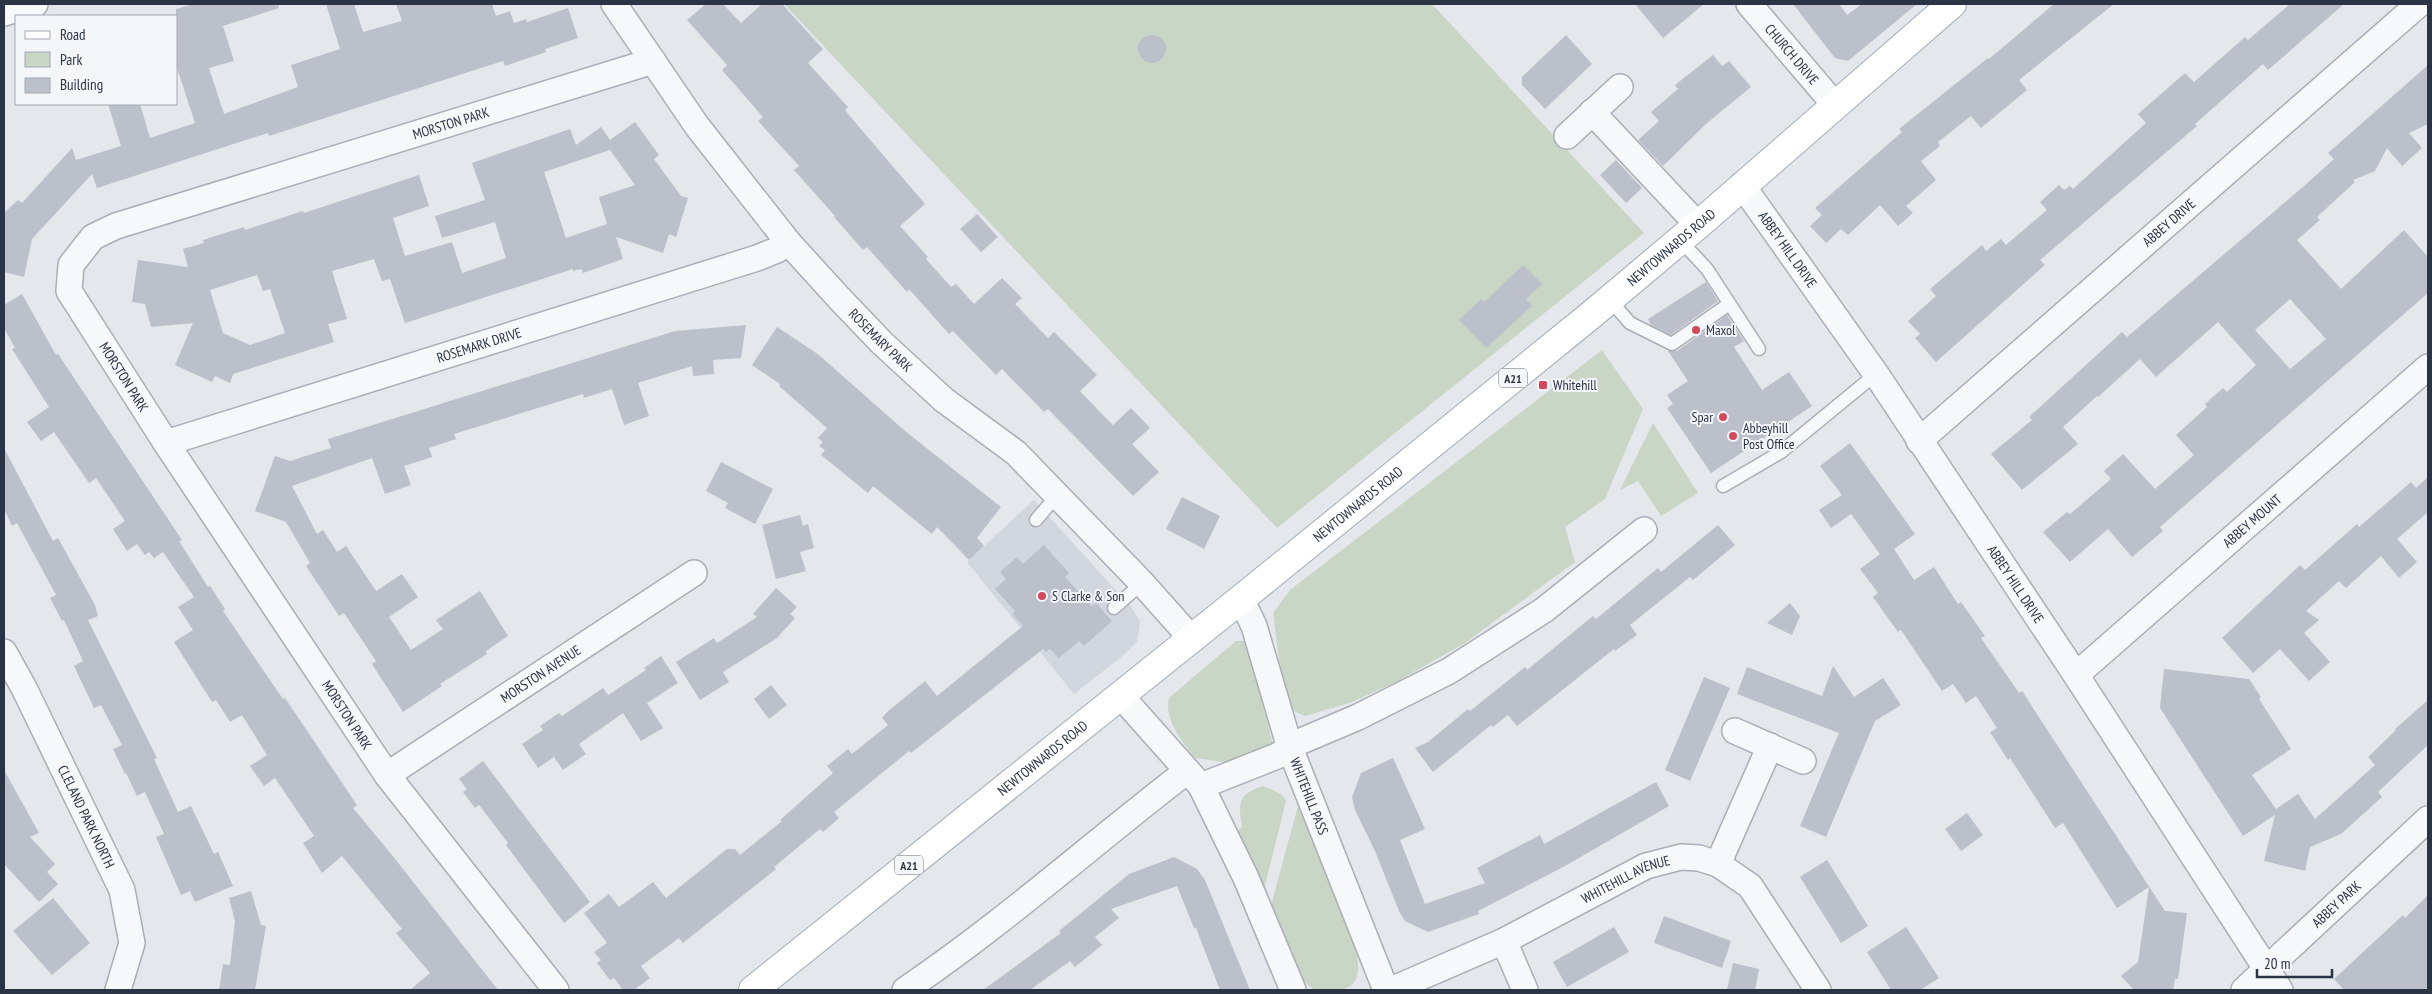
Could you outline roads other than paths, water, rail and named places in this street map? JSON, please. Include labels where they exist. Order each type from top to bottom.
[{"type":"main road","name":"NEWTOWNARDS ROAD","points":[[753,990],[1241,599],[1608,300],[1689,233],[1952,4]]},
{"type":"street","points":[[4,13],[31,4]]},
{"type":"street","name":"ROSEMARY PARK","points":[[614,4],[697,126],[788,242],[882,343],[944,400],[1016,453],[1058,494],[1191,638]]},
{"type":"street","name":"CHURCH DRIVE","points":[[1749,4],[1835,105]]},
{"type":"street","name":"ABBEY DRIVE","points":[[1919,441],[2419,4]]},
{"type":"street","name":"MORSTON PARK","points":[[556,990],[387,775],[166,443],[70,291],[71,264],[93,237],[116,226],[653,61]]},
{"type":"street","points":[[1567,136],[1620,87]]},
{"type":"street","points":[[1592,112],[1689,233]]},
{"type":"street","name":"ABBEY HILL DRIVE","points":[[1742,185],[1876,374],[2076,675],[2280,990]]},
{"type":"street","name":"ROSEMARK DRIVE","points":[[166,443],[757,258],[777,250],[788,242]]},
{"type":"street","name":"ABBEY MOUNT","points":[[2076,675],[2428,367]]},
{"type":"street","points":[[905,990],[947,962],[1038,892],[1194,778],[1277,756],[1449,672],[1544,610],[1644,530]]},
{"type":"street","name":"MORSTON AVENUE","points":[[387,775],[694,573]]},
{"type":"street","name":"WHITEHILL PASS","points":[[1241,599],[1254,626],[1290,748],[1386,990]]},
{"type":"street","name":"CLELAND PARK NORTH","points":[[4,652],[29,697],[122,890],[132,943],[118,990]]},
{"type":"street","points":[[1120,695],[1194,778],[1246,878],[1293,990]]},
{"type":"street","points":[[1735,731],[1803,761]]},
{"type":"street","points":[[1718,864],[1770,746]]},
{"type":"street","name":"ABBEY PARK","points":[[2244,990],[2428,819]]},
{"type":"street","name":"WHITEHILL AVENUE","points":[[1391,990],[1504,941],[1646,866],[1681,857],[1699,858],[1718,864],[1750,886],[1818,990]]},
{"type":"street","points":[[1504,941],[1525,990]]},
{"type":"lane","points":[[1689,233],[1707,269],[1759,349]]},
{"type":"lane","points":[[1608,300],[1630,322],[1672,344],[1729,304]]},
{"type":"lane","points":[[1723,486],[1781,452],[1876,374]]},
{"type":"lane","points":[[1036,520],[1058,494]]},
{"type":"lane","points":[[1114,608],[1142,583]]},
{"type":"place","name":"Maxol","points":[[1696,330]]},
{"type":"place","name":"Whitehill","points":[[1543,385]]},
{"type":"place","name":"Spar","points":[[1723,417]]},
{"type":"place","name":"Abbeyhill Post Office","points":[[1733,436]]},
{"type":"place","name":"S Clarke & Son","points":[[1042,596]]}]
